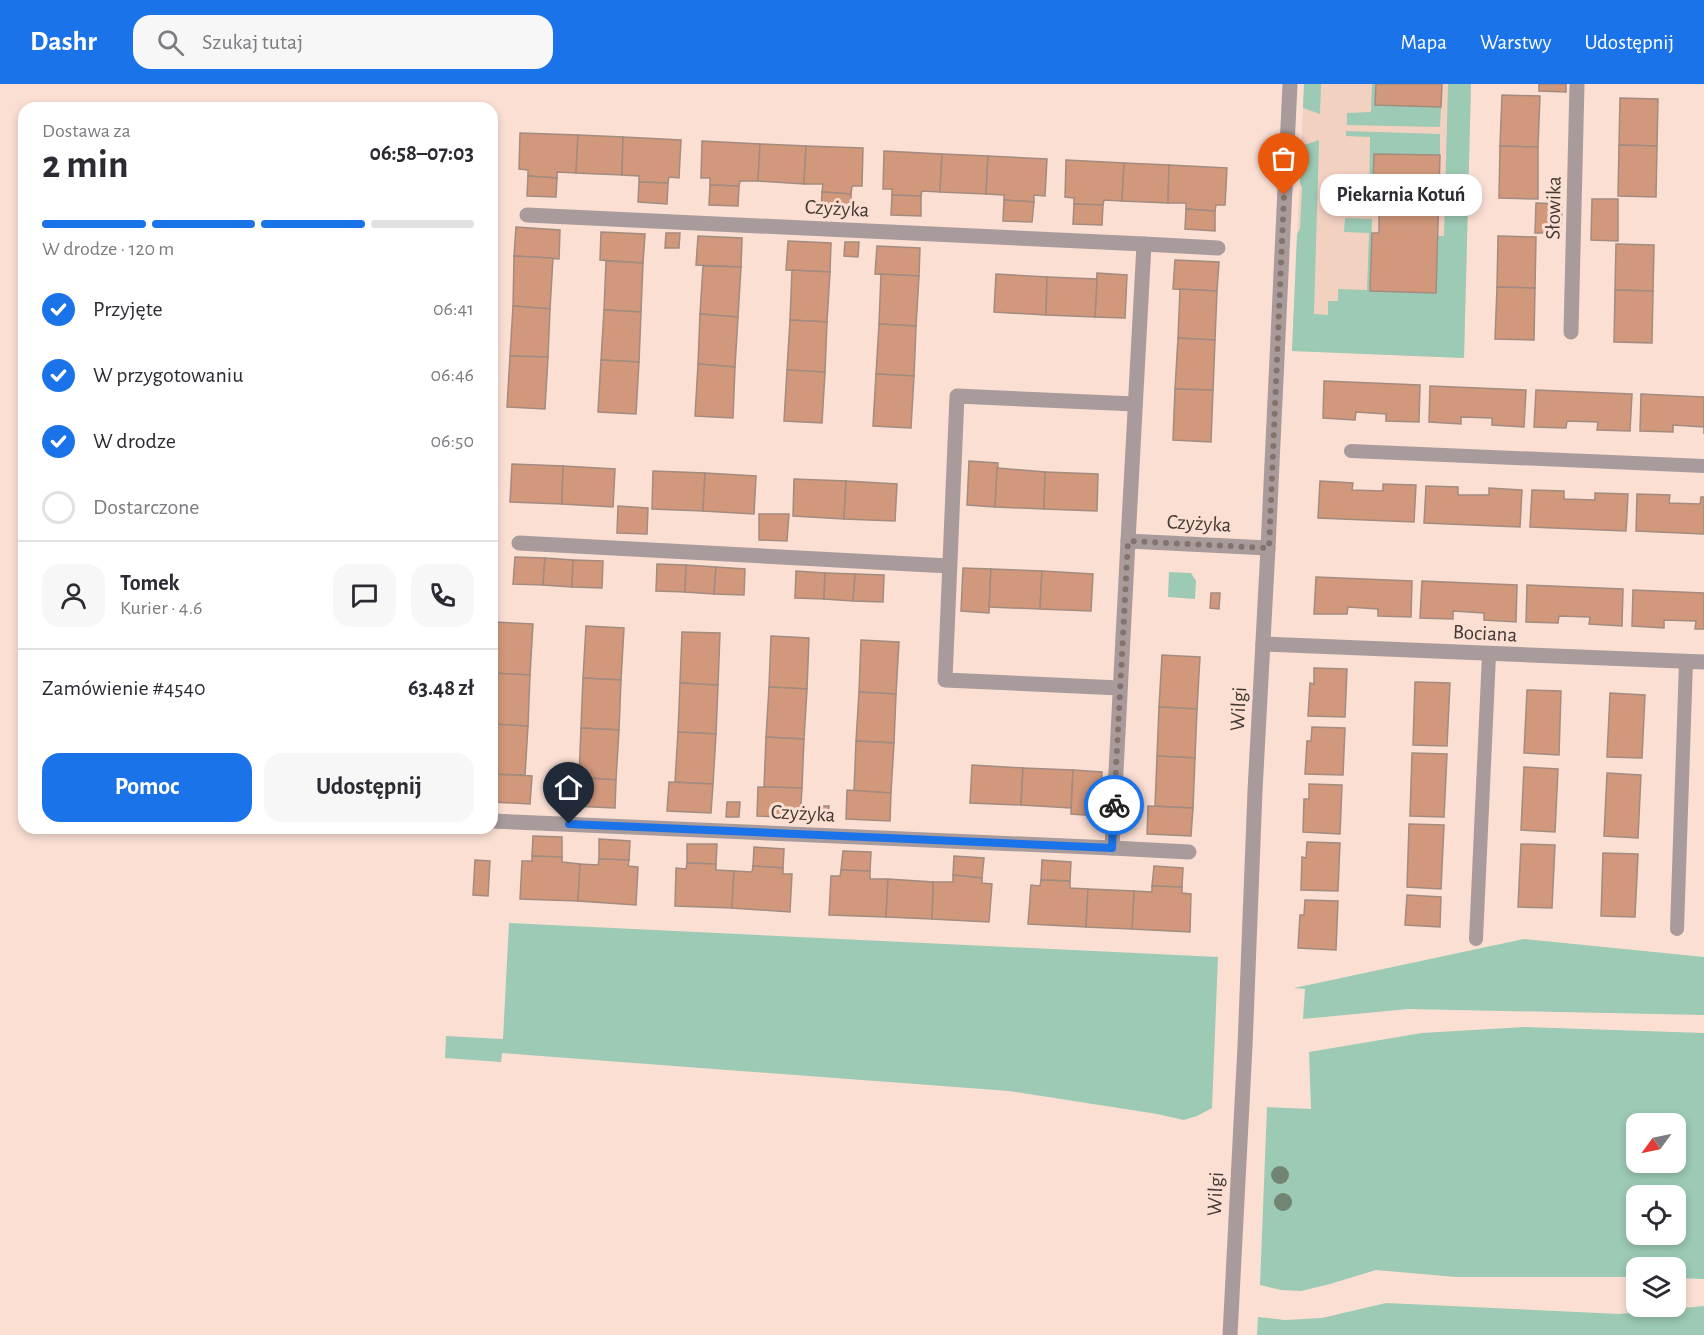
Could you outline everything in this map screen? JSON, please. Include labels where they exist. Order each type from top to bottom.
[{"type":"street","name":"Wilgi","points":[[1230,1335],[1290,84]]},
{"type":"street","name":"Słowika","points":[[1571,332],[1577,84]]},
{"type":"street","name":"Czyżyka","points":[[527,215],[1218,248]]},
{"type":"street","points":[[1112,848],[1144,244]]},
{"type":"street","points":[[1120,688],[945,680],[957,396],[1135,404]]},
{"type":"street","name":"Czyżyka","points":[[1128,541],[1269,548]]},
{"type":"street","points":[[519,543],[949,566]]},
{"type":"street","name":"Bociana","points":[[1263,644],[1704,662]]},
{"type":"street","name":"Czyżyka","points":[[498,821],[1189,852]]},
{"type":"lane","points":[[1352,452],[1704,466]]},
{"type":"lane","points":[[1476,939],[1489,655]]},
{"type":"lane","points":[[1677,929],[1686,662]]},
{"type":"shaded area","points":[[1304,84],[1471,84],[1464,358],[1292,351]]},
{"type":"green space","points":[[1304,84],[1321,84],[1320,114],[1303,108]]},
{"type":"green space","points":[[1372,84],[1376,84],[1375,105],[1441,107],[1440,127],[1347,125],[1347,113],[1371,112]]},
{"type":"green space","points":[[1448,84],[1471,84],[1464,358],[1292,351],[1297,234],[1300,229],[1302,188],[1300,183],[1301,146],[1319,140],[1314,314],[1328,315],[1328,301],[1338,301],[1338,289],[1367,290],[1369,233],[1344,232],[1345,218],[1372,219],[1370,291],[1436,293],[1438,236],[1444,236]]},
{"type":"green space","points":[[1346,131],[1440,134],[1440,155],[1374,154],[1372,212],[1369,211],[1370,137],[1346,136]]},
{"type":"green space","points":[[1169,572],[1191,573],[1196,581],[1195,599],[1168,597]]},
{"type":"green space","points":[[509,923],[1218,957],[1212,1108],[1184,1120],[1009,1091],[502,1053],[501,1062],[445,1058],[446,1036],[503,1039]]},
{"type":"green space","points":[[1524,939],[1704,957],[1704,1015],[1408,1009],[1303,1019],[1305,989],[1294,988]]},
{"type":"green space","points":[[1524,1027],[1704,1033],[1704,1279],[1686,1278],[1686,1257],[1626,1257],[1626,1277],[1456,1277],[1376,1270],[1301,1291],[1281,1290],[1260,1285],[1267,1107],[1311,1109],[1309,1052],[1422,1033]]},
{"type":"green space","points":[[1386,1303],[1626,1313],[1626,1317],[1686,1317],[1686,1308],[1704,1306],[1704,1335],[1257,1335],[1258,1317],[1285,1320],[1322,1318]]},
{"type":"building","points":[[1376,84],[1442,84],[1441,107],[1375,105]]},
{"type":"building","points":[[1539,84],[1566,84],[1566,92],[1539,91]]},
{"type":"building","points":[[1502,95],[1540,96],[1538,147],[1500,146]]},
{"type":"building","points":[[1620,98],[1658,99],[1657,146],[1619,145]]},
{"type":"building","points":[[520,133],[578,135],[576,173],[557,172],[557,178],[528,176],[528,170],[519,169]]},
{"type":"building","points":[[578,135],[623,137],[622,175],[576,173]]},
{"type":"building","points":[[623,137],[681,140],[679,178],[669,177],[668,183],[639,182],[639,176],[622,175]]},
{"type":"building","points":[[702,141],[760,144],[758,181],[740,181],[739,186],[710,185],[710,178],[701,178]]},
{"type":"building","points":[[760,144],[806,146],[804,184],[758,181]]},
{"type":"building","points":[[1619,145],[1657,146],[1656,197],[1618,196]]},
{"type":"building","points":[[806,146],[863,148],[862,186],[852,186],[851,194],[822,192],[823,184],[804,184]]},
{"type":"building","points":[[1500,146],[1538,147],[1538,199],[1499,198]]},
{"type":"building","points":[[884,151],[942,154],[940,192],[922,191],[921,196],[892,195],[892,189],[883,189]]},
{"type":"building","points":[[942,154],[988,156],[986,194],[940,192]]},
{"type":"building","points":[[1374,154],[1440,155],[1436,293],[1370,291],[1372,233],[1379,233],[1379,212],[1372,212]]},
{"type":"building","points":[[988,156],[1047,159],[1045,196],[1034,195],[1034,202],[1004,200],[1004,195],[986,194]]},
{"type":"building","points":[[1066,160],[1124,163],[1122,201],[1104,200],[1103,205],[1074,204],[1074,198],[1065,197]]},
{"type":"building","points":[[1124,163],[1169,165],[1168,203],[1122,201]]},
{"type":"building","points":[[1169,165],[1227,168],[1225,205],[1216,205],[1215,211],[1186,209],[1186,203],[1168,203]]},
{"type":"building","points":[[528,176],[557,178],[556,197],[527,196]]},
{"type":"building","points":[[639,182],[668,183],[667,204],[638,202]]},
{"type":"building","points":[[710,185],[739,186],[738,206],[709,205]]},
{"type":"building","points":[[822,192],[851,194],[851,212],[821,210]]},
{"type":"building","points":[[892,195],[921,196],[921,216],[891,215]]},
{"type":"building","points":[[1592,199],[1618,199],[1618,241],[1591,240]]},
{"type":"building","points":[[1004,200],[1034,202],[1032,222],[1003,221]]},
{"type":"building","points":[[1536,203],[1562,204],[1561,233],[1535,233]]},
{"type":"building","points":[[1074,204],[1103,205],[1102,225],[1073,224]]},
{"type":"building","points":[[1186,209],[1215,211],[1215,231],[1185,229]]},
{"type":"building","points":[[516,227],[560,230],[559,259],[514,256]]},
{"type":"building","points":[[601,232],[645,234],[643,263],[600,260]]},
{"type":"building","points":[[666,233],[680,233],[679,248],[665,248]]},
{"type":"building","points":[[698,236],[742,238],[741,267],[696,265]]},
{"type":"building","points":[[1498,236],[1536,237],[1535,288],[1497,287]]},
{"type":"building","points":[[788,241],[831,243],[830,272],[786,270]]},
{"type":"building","points":[[845,242],[859,242],[858,257],[844,256]]},
{"type":"building","points":[[1616,244],[1654,245],[1653,291],[1615,290]]},
{"type":"building","points":[[877,246],[920,248],[919,276],[875,274]]},
{"type":"building","points":[[514,256],[553,258],[550,309],[513,306]]},
{"type":"building","points":[[1175,260],[1219,262],[1217,291],[1173,289]]},
{"type":"building","points":[[606,261],[643,263],[641,312],[604,310]]},
{"type":"building","points":[[703,266],[741,267],[738,317],[700,314]]},
{"type":"building","points":[[792,270],[830,272],[827,322],[790,320]]},
{"type":"building","points":[[1097,273],[1127,275],[1125,318],[1095,317]]},
{"type":"building","points":[[881,274],[919,276],[916,326],[879,324]]},
{"type":"building","points":[[996,274],[1047,277],[1046,315],[994,312]]},
{"type":"building","points":[[1047,277],[1097,279],[1095,317],[1046,315]]},
{"type":"building","points":[[1497,287],[1535,288],[1534,340],[1495,339]]},
{"type":"building","points":[[1180,289],[1217,291],[1215,340],[1178,338]]},
{"type":"building","points":[[1615,290],[1653,291],[1652,343],[1614,342]]},
{"type":"building","points":[[513,306],[550,309],[548,357],[510,356]]},
{"type":"building","points":[[604,310],[641,312],[639,362],[601,360]]},
{"type":"building","points":[[700,314],[738,317],[735,367],[698,364]]},
{"type":"building","points":[[790,320],[827,322],[825,372],[787,370]]},
{"type":"building","points":[[879,324],[916,326],[914,376],[876,374]]},
{"type":"building","points":[[1178,338],[1215,340],[1213,390],[1175,389]]},
{"type":"building","points":[[510,356],[548,357],[545,409],[507,407]]},
{"type":"building","points":[[601,360],[639,362],[636,414],[598,412]]},
{"type":"building","points":[[698,364],[735,367],[733,418],[695,416]]},
{"type":"building","points":[[787,370],[825,372],[822,423],[784,421]]},
{"type":"building","points":[[876,374],[914,376],[911,428],[873,426]]},
{"type":"building","points":[[1324,381],[1420,385],[1419,422],[1386,421],[1386,414],[1356,412],[1355,420],[1323,418]]},
{"type":"building","points":[[1430,386],[1526,390],[1524,427],[1492,425],[1492,418],[1461,417],[1461,424],[1429,422]]},
{"type":"building","points":[[1175,389],[1213,390],[1211,442],[1173,440]]},
{"type":"building","points":[[1536,390],[1632,394],[1630,431],[1597,430],[1598,422],[1567,421],[1566,428],[1534,427]]},
{"type":"building","points":[[1641,394],[1704,397],[1704,427],[1673,425],[1673,432],[1640,431]]},
{"type":"building","points":[[969,461],[998,463],[995,507],[967,505]]},
{"type":"building","points":[[512,464],[563,466],[562,504],[510,502]]},
{"type":"building","points":[[563,466],[615,469],[613,507],[562,504]]},
{"type":"building","points":[[997,468],[1045,472],[1044,509],[995,507]]},
{"type":"building","points":[[653,471],[705,473],[703,511],[652,509]]},
{"type":"building","points":[[1045,472],[1098,474],[1097,511],[1044,509]]},
{"type":"building","points":[[705,473],[756,476],[754,514],[703,511]]},
{"type":"building","points":[[794,479],[846,481],[844,519],[793,516]]},
{"type":"building","points":[[846,481],[897,484],[895,521],[844,519]]},
{"type":"building","points":[[1320,481],[1353,483],[1352,490],[1383,491],[1383,484],[1416,485],[1414,522],[1318,518]]},
{"type":"building","points":[[1426,486],[1458,487],[1458,495],[1489,495],[1489,488],[1522,490],[1520,527],[1424,523]]},
{"type":"building","points":[[1532,490],[1564,491],[1564,499],[1595,500],[1595,493],[1628,494],[1626,531],[1530,527]]},
{"type":"building","points":[[1637,494],[1670,495],[1669,503],[1700,504],[1701,497],[1704,497],[1704,534],[1636,531]]},
{"type":"building","points":[[618,506],[648,508],[647,534],[617,533]]},
{"type":"building","points":[[759,514],[789,514],[787,541],[759,540]]},
{"type":"building","points":[[515,557],[545,558],[543,585],[513,584]]},
{"type":"building","points":[[545,558],[573,560],[572,587],[543,585]]},
{"type":"building","points":[[573,560],[603,561],[602,588],[572,587]]},
{"type":"building","points":[[657,564],[686,565],[685,592],[656,591]]},
{"type":"building","points":[[686,565],[716,567],[714,594],[685,592]]},
{"type":"building","points":[[716,567],[745,569],[744,595],[714,594]]},
{"type":"building","points":[[963,568],[991,569],[989,613],[961,611]]},
{"type":"building","points":[[991,569],[1042,571],[1040,609],[989,607]]},
{"type":"building","points":[[796,571],[825,573],[824,599],[795,598]]},
{"type":"building","points":[[1042,571],[1093,574],[1091,611],[1040,609]]},
{"type":"building","points":[[825,573],[855,574],[853,601],[824,599]]},
{"type":"building","points":[[855,574],[884,575],[883,602],[853,601]]},
{"type":"building","points":[[1316,577],[1412,581],[1411,617],[1378,616],[1378,609],[1348,607],[1347,614],[1314,614]]},
{"type":"building","points":[[1422,581],[1517,585],[1516,622],[1484,620],[1484,613],[1453,611],[1453,619],[1420,618]]},
{"type":"building","points":[[1527,585],[1623,589],[1622,626],[1589,624],[1590,617],[1559,616],[1558,623],[1526,622]]},
{"type":"building","points":[[1633,590],[1704,593],[1704,629],[1695,629],[1696,621],[1664,620],[1664,628],[1632,626]]},
{"type":"building","points":[[1211,593],[1220,593],[1219,609],[1210,608]]},
{"type":"building","points":[[498,622],[533,624],[530,675],[498,673]]},
{"type":"building","points":[[586,626],[624,628],[621,680],[583,678]]},
{"type":"building","points":[[682,632],[720,633],[718,685],[680,683]]},
{"type":"building","points":[[771,636],[809,638],[807,689],[769,687]]},
{"type":"building","points":[[861,640],[899,642],[896,694],[859,692]]},
{"type":"building","points":[[1162,655],[1200,657],[1197,709],[1159,707]]},
{"type":"building","points":[[1314,668],[1347,669],[1345,717],[1308,716],[1310,683],[1314,684]]},
{"type":"building","points":[[498,673],[530,675],[528,726],[498,724]]},
{"type":"building","points":[[583,678],[621,680],[619,730],[581,728]]},
{"type":"building","points":[[1415,682],[1450,683],[1447,746],[1413,745]]},
{"type":"building","points":[[680,683],[718,685],[716,734],[678,732]]},
{"type":"building","points":[[769,687],[807,689],[804,739],[766,737]]},
{"type":"building","points":[[1527,690],[1561,691],[1559,755],[1524,753]]},
{"type":"building","points":[[859,692],[896,694],[894,743],[856,741]]},
{"type":"building","points":[[1610,693],[1645,695],[1642,758],[1607,757]]},
{"type":"building","points":[[1159,707],[1197,709],[1195,758],[1157,756]]},
{"type":"building","points":[[498,724],[528,726],[525,775],[498,774]]},
{"type":"building","points":[[1312,727],[1345,728],[1343,775],[1305,774],[1307,741],[1311,741]]},
{"type":"building","points":[[581,728],[619,730],[616,780],[579,777]]},
{"type":"building","points":[[678,732],[716,734],[713,784],[675,782]]},
{"type":"building","points":[[766,737],[804,739],[802,788],[764,787]]},
{"type":"building","points":[[856,741],[894,743],[891,793],[854,791]]},
{"type":"building","points":[[1412,753],[1447,754],[1444,817],[1410,816]]},
{"type":"building","points":[[1157,756],[1195,758],[1193,808],[1155,806]]},
{"type":"building","points":[[972,765],[1023,768],[1021,805],[970,803]]},
{"type":"building","points":[[1524,767],[1558,769],[1555,832],[1521,830]]},
{"type":"building","points":[[1023,768],[1073,770],[1071,808],[1021,805]]},
{"type":"building","points":[[1073,770],[1102,772],[1099,816],[1071,814]]},
{"type":"building","points":[[1607,773],[1641,775],[1638,838],[1604,836]]},
{"type":"building","points":[[498,774],[532,776],[530,804],[498,802]]},
{"type":"building","points":[[572,777],[616,780],[615,808],[571,806]]},
{"type":"building","points":[[669,782],[713,784],[711,813],[667,811]]},
{"type":"building","points":[[1309,784],[1342,785],[1340,834],[1303,832],[1304,799],[1309,799]]},
{"type":"building","points":[[758,787],[802,788],[800,818],[757,816]]},
{"type":"building","points":[[847,790],[891,793],[890,821],[846,819]]},
{"type":"building","points":[[727,802],[740,802],[739,817],[726,817]]},
{"type":"building","points":[[817,806],[829,806],[828,821],[816,821]]},
{"type":"building","points":[[1148,806],[1193,808],[1191,836],[1147,834]]},
{"type":"building","points":[[1409,824],[1444,825],[1441,889],[1407,887]]},
{"type":"building","points":[[533,836],[562,837],[562,857],[532,856]]},
{"type":"building","points":[[599,839],[630,841],[629,860],[599,859]]},
{"type":"building","points":[[1307,842],[1340,843],[1338,891],[1301,890],[1302,857],[1306,858]]},
{"type":"building","points":[[687,844],[717,844],[716,864],[687,863]]},
{"type":"building","points":[[1521,844],[1555,845],[1552,908],[1518,907]]},
{"type":"building","points":[[754,847],[784,849],[783,868],[753,866]]},
{"type":"building","points":[[843,851],[871,852],[870,871],[841,870]]},
{"type":"building","points":[[1603,853],[1638,854],[1635,917],[1601,916]]},
{"type":"building","points":[[532,856],[562,857],[562,862],[580,864],[578,901],[520,899],[522,861],[532,861]]},
{"type":"building","points":[[954,856],[984,858],[982,878],[953,875]]},
{"type":"building","points":[[599,859],[629,860],[628,866],[638,867],[636,905],[578,901],[580,864],[598,865]]},
{"type":"building","points":[[475,860],[490,861],[488,896],[473,895]]},
{"type":"building","points":[[1042,860],[1071,862],[1070,881],[1041,880]]},
{"type":"building","points":[[687,863],[716,864],[716,870],[734,871],[732,908],[675,906],[676,868],[686,869]]},
{"type":"building","points":[[753,866],[783,868],[783,874],[792,874],[790,912],[732,908],[734,871],[752,872]]},
{"type":"building","points":[[1154,866],[1183,868],[1182,887],[1152,886]]},
{"type":"building","points":[[841,870],[870,871],[870,879],[888,879],[886,917],[829,915],[831,876],[840,876]]},
{"type":"building","points":[[953,875],[982,878],[982,883],[992,884],[989,922],[932,919],[933,882],[953,882]]},
{"type":"building","points":[[888,879],[933,882],[932,919],[886,917]]},
{"type":"building","points":[[1041,880],[1070,881],[1070,888],[1088,889],[1086,927],[1028,924],[1031,885],[1040,886]]},
{"type":"building","points":[[1152,886],[1182,887],[1182,893],[1191,894],[1190,932],[1132,929],[1134,891],[1152,892]]},
{"type":"building","points":[[1088,889],[1134,891],[1132,929],[1086,927]]},
{"type":"building","points":[[1407,895],[1441,897],[1440,927],[1405,925]]},
{"type":"building","points":[[1305,900],[1338,901],[1336,950],[1298,948],[1300,915],[1304,915]]},
{"type":"way so far","points":[[1114,805],[1128,541],[1269,548],[1284,195]]},
{"type":"place","name":"Piekarnia Kotuń","points":[[1284,195]]},
{"type":"route","points":[[569,824],[1112,848],[1114,805]]}]
